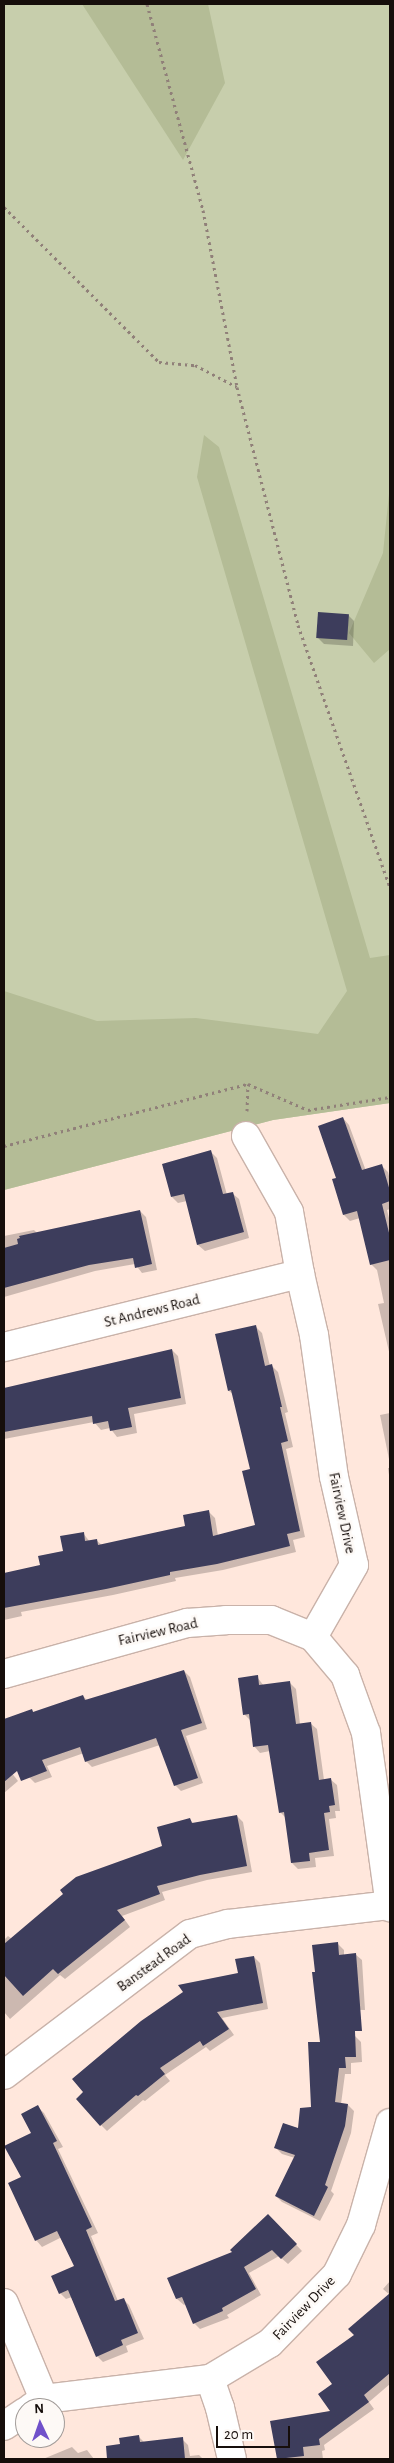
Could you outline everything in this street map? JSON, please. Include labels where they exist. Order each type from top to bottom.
[{"type":"street","name":"Fairview Drive","points":[[246,1136],[289,1212],[300,1274],[314,1335],[334,1478],[354,1565],[313,1637]]},
{"type":"street","name":"St Andrews Road","points":[[4,1347],[300,1274]]},
{"type":"street","name":"Fairview Road","points":[[4,1674],[187,1623],[271,1620],[313,1637]]},
{"type":"street","points":[[313,1637],[345,1675],[366,1733],[390,1906]]},
{"type":"street","name":"Banstead Road","points":[[4,2075],[190,1934],[228,1924],[390,1906]]},
{"type":"street","name":"Fairview Drive","points":[[65,2401],[210,2379],[270,2343],[337,2274],[360,2225],[390,2122]]},
{"type":"street","points":[[4,2303],[31,2398]]},
{"type":"street","points":[[210,2379],[220,2408],[232,2459]]},
{"type":"street","name":"Fairview Drive","points":[[4,2426],[15,2418]]},
{"type":"path","points":[[147,4],[203,210],[237,388],[298,625],[390,888]]},
{"type":"path","points":[[4,207],[159,362],[195,365],[237,388]]},
{"type":"path","points":[[4,1146],[248,1084],[308,1110],[390,1097]]},
{"type":"green space","points":[[4,4],[390,4],[390,1103],[273,1120],[4,1190]]},
{"type":"green space","points":[[82,4],[208,4],[225,83],[183,160]]},
{"type":"green space","points":[[204,435],[219,447],[370,958],[390,955],[390,1103],[273,1120],[4,1190],[4,991],[97,1021],[196,1018],[318,1034],[347,991],[197,477]]},
{"type":"green space","points":[[390,484],[390,649],[374,663],[349,633],[383,553]]},
{"type":"building","points":[[318,612],[349,614],[347,640],[316,638]]},
{"type":"building","points":[[343,1117],[362,1170],[382,1164],[390,1191],[390,1201],[382,1204],[390,1237],[390,1260],[370,1265],[357,1211],[343,1215],[332,1179],[336,1178],[318,1126]]},
{"type":"building","points":[[211,1150],[223,1194],[233,1192],[244,1232],[197,1245],[184,1194],[171,1197],[162,1164]]},
{"type":"building","points":[[140,1210],[152,1264],[135,1268],[133,1258],[89,1265],[4,1288],[4,1248],[18,1244],[17,1239],[20,1238],[19,1236]]},
{"type":"building","points":[[256,1325],[265,1366],[272,1364],[288,1441],[281,1443],[300,1531],[287,1534],[290,1546],[217,1564],[170,1572],[170,1575],[106,1589],[4,1608],[4,1573],[40,1565],[38,1556],[63,1551],[60,1536],[84,1532],[85,1541],[97,1539],[98,1545],[185,1526],[183,1515],[209,1510],[213,1536],[255,1525],[242,1471],[250,1469],[231,1390],[228,1391],[215,1334]]},
{"type":"building","points":[[172,1349],[181,1398],[128,1408],[132,1427],[110,1431],[108,1421],[93,1424],[92,1416],[4,1432],[4,1388]]},
{"type":"building","points":[[184,1670],[202,1723],[181,1730],[198,1778],[174,1786],[156,1738],[85,1762],[80,1747],[42,1760],[47,1771],[21,1781],[17,1771],[4,1782],[4,1719],[32,1709],[33,1712],[83,1695],[85,1700]]},
{"type":"building","points":[[258,1675],[259,1685],[290,1681],[296,1724],[311,1722],[319,1780],[331,1778],[335,1805],[329,1806],[330,1812],[324,1813],[329,1850],[309,1853],[310,1861],[291,1863],[284,1812],[279,1813],[268,1745],[253,1747],[249,1714],[243,1715],[238,1678]]},
{"type":"building","points":[[237,1815],[247,1866],[157,1886],[160,1894],[117,1910],[125,1920],[58,1974],[53,1969],[23,1996],[4,1975],[4,1944],[63,1894],[60,1890],[76,1877],[162,1846],[157,1827],[190,1818],[192,1823]]},
{"type":"building","points":[[338,1942],[339,1955],[356,1953],[362,2031],[355,2031],[356,2057],[345,2057],[346,2068],[339,2068],[335,2102],[348,2104],[345,2126],[325,2185],[328,2187],[314,2216],[275,2196],[295,2155],[274,2148],[283,2123],[298,2128],[300,2108],[311,2107],[308,2042],[320,2042],[312,1972],[315,1972],[312,1945]]},
{"type":"building","points":[[254,1956],[263,2003],[217,2012],[229,2029],[203,2046],[200,2041],[160,2068],[165,2074],[138,2096],[136,2095],[100,2126],[76,2099],[83,2092],[72,2079],[141,2021],[183,1992],[178,1985],[238,1973],[235,1959]]},
{"type":"building","points":[[38,2105],[57,2141],[53,2143],[92,2227],[86,2230],[115,2301],[124,2298],[138,2333],[121,2340],[123,2345],[96,2357],[68,2290],[59,2294],[51,2276],[74,2266],[57,2231],[35,2241],[8,2183],[21,2177],[4,2146],[31,2133],[21,2114]]},
{"type":"building","points":[[268,2214],[297,2244],[281,2259],[272,2250],[244,2267],[256,2289],[222,2308],[223,2311],[193,2324],[182,2297],[176,2299],[167,2278],[232,2252],[230,2250]]},
{"type":"building","points":[[390,2293],[390,2373],[364,2395],[369,2402],[319,2439],[320,2445],[303,2447],[304,2456],[277,2459],[270,2421],[330,2411],[318,2394],[332,2384],[316,2362],[354,2335],[348,2329]]},
{"type":"building","points":[[139,2435],[140,2442],[183,2437],[185,2459],[107,2459],[106,2446],[120,2444],[119,2438]]}]
